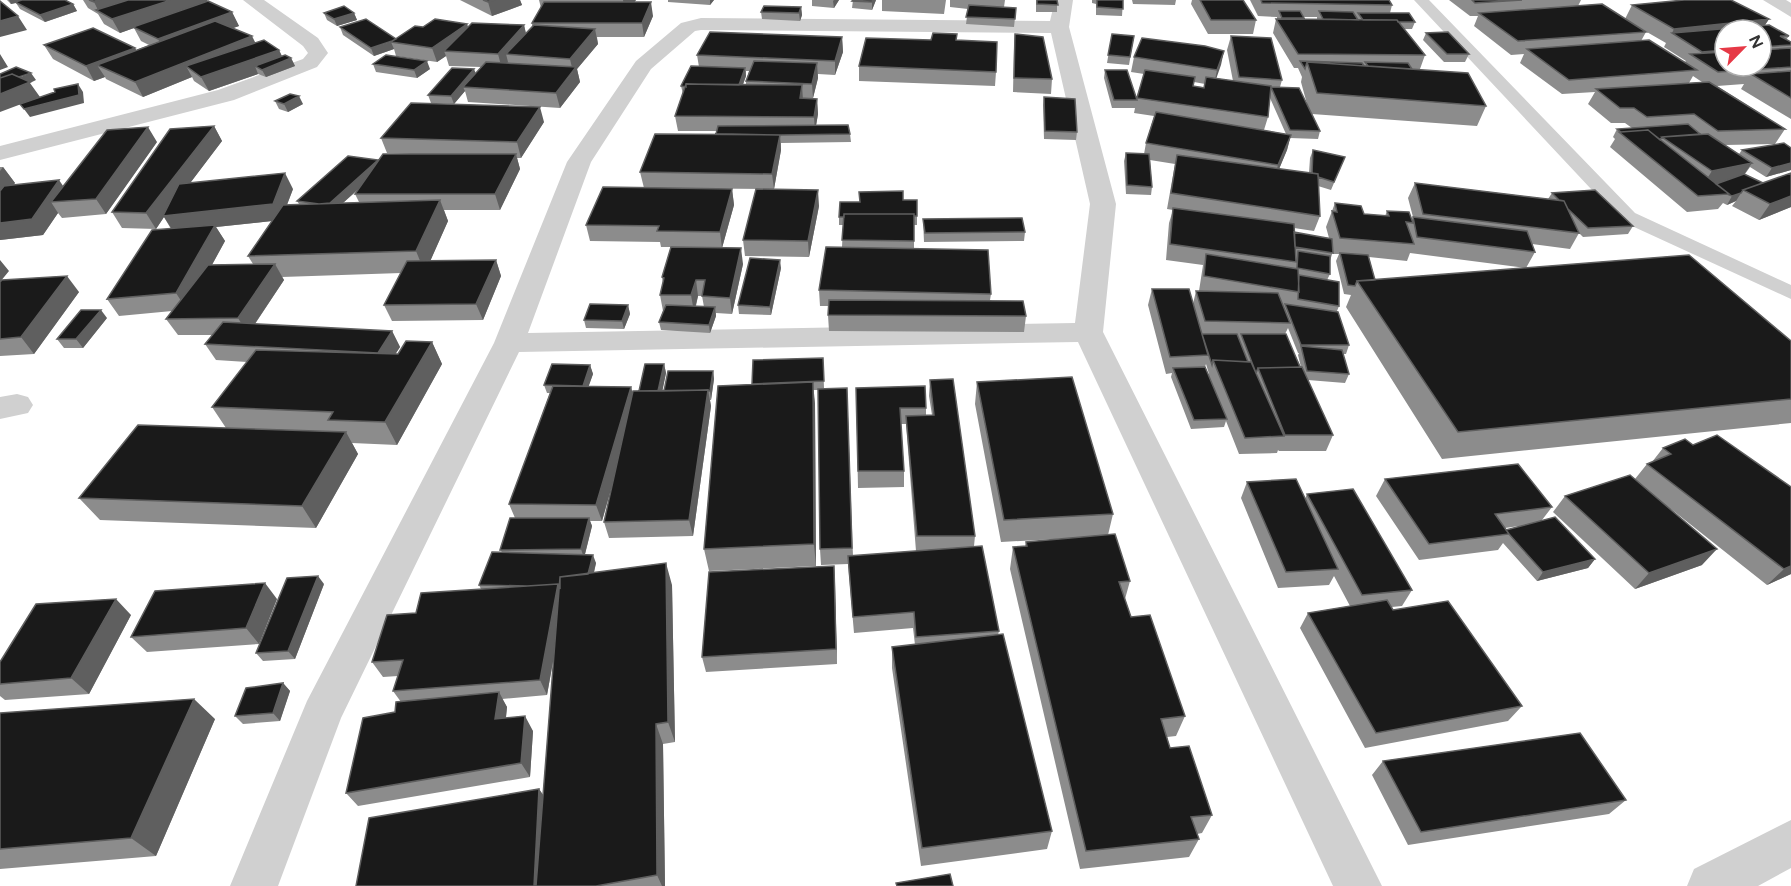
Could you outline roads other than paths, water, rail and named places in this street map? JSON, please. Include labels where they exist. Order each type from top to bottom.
[{"type":"street","points":[[0,153],[226,95],[310,63],[318,53],[311,42],[252,0]]},
{"type":"street","points":[[1772,0],[1791,11]]},
{"type":"street","points":[[254,886],[322,714],[509,343],[579,162],[643,65],[688,27],[701,24],[1062,14],[1103,204],[1088,332],[1358,886]]},
{"type":"street","points":[[509,343],[1088,332]]},
{"type":"street","points":[[1711,886],[1791,843]]},
{"type":"lane","points":[[1421,0],[1628,217],[1791,293]]}]
